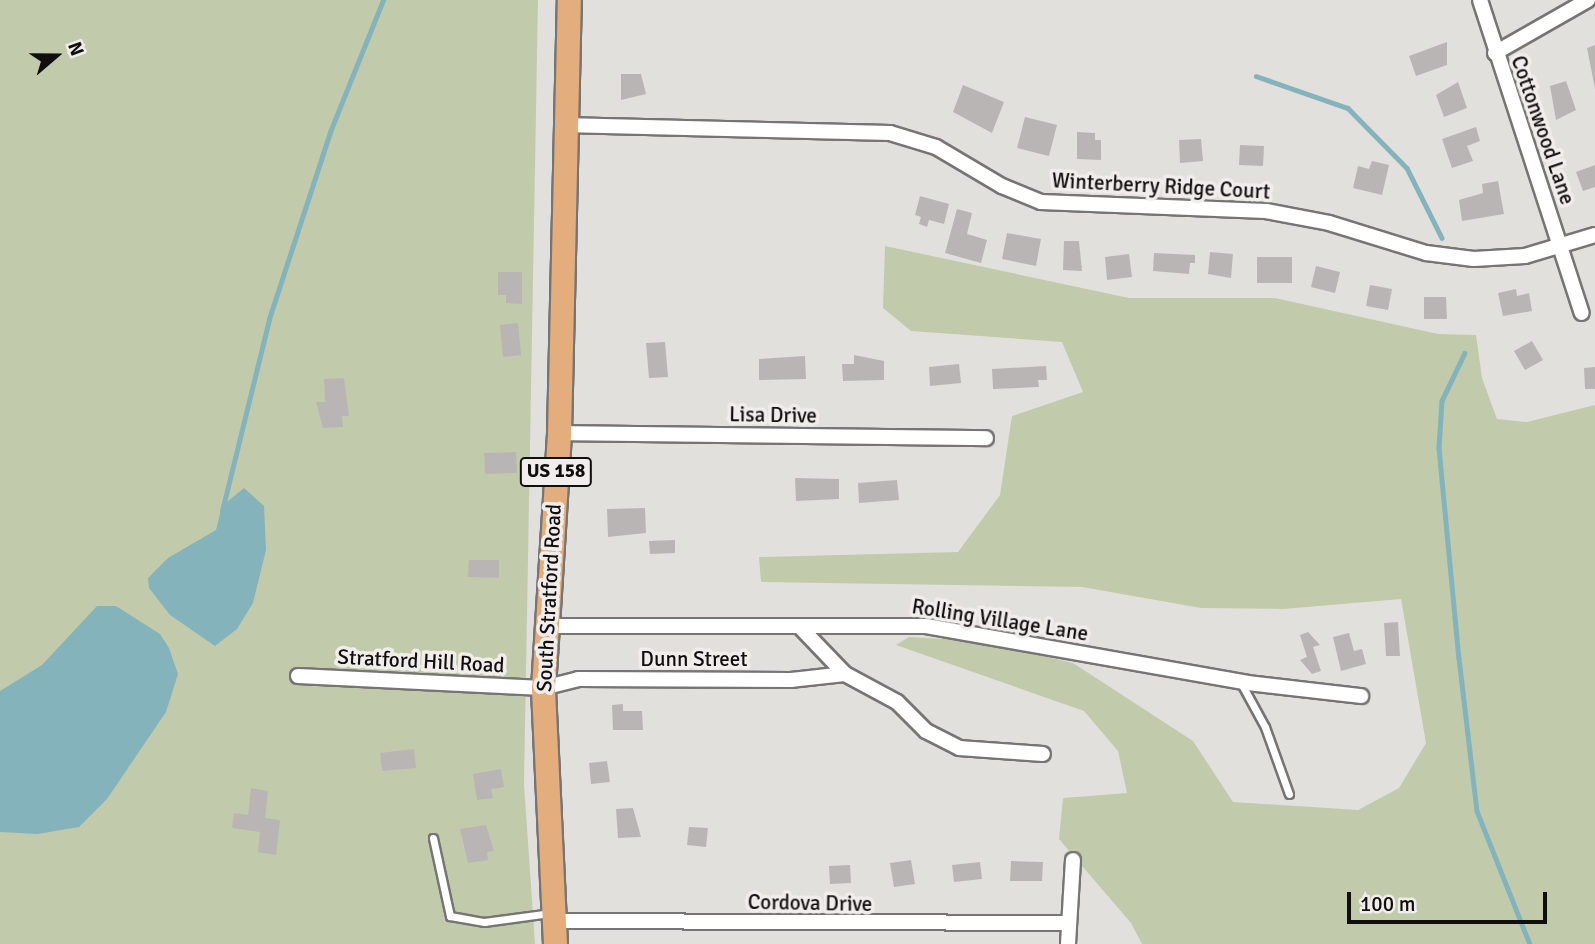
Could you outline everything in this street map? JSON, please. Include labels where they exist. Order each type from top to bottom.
[{"type":"main road","name":"South Stratford Road","points":[[555,944],[543,688],[559,433],[563,125],[569,0]]},
{"type":"street","name":"Cottonwood Lane","points":[[1480,0],[1495,53],[1582,313]]},
{"type":"street","points":[[1495,53],[1588,0]]},
{"type":"street","name":"Winterberry Ridge Court","points":[[563,125],[890,133],[922,141],[1002,186],[1050,203],[1266,211],[1329,223],[1426,253],[1474,259],[1502,260],[1560,247],[1595,235]]},
{"type":"street","name":"Lisa Drive","points":[[559,433],[986,438]]},
{"type":"street","name":"Rolling Village Lane","points":[[546,626],[926,626],[1240,682],[1360,696]]},
{"type":"street","points":[[799,626],[845,674],[897,702],[926,731],[959,748],[1043,754]]},
{"type":"street","name":"Dunn Street","points":[[543,688],[578,680],[791,680],[845,674]]},
{"type":"street","name":"Stratford Hill Road","points":[[298,676],[543,688]]},
{"type":"street","points":[[1068,944],[1073,860]]},
{"type":"street","name":"Cordova Drive","points":[[552,917],[1068,923]]},
{"type":"lane","points":[[1240,682],[1265,727],[1289,794]]},
{"type":"lane","points":[[433,838],[450,916],[484,922],[552,917]]},
{"type":"green space","points":[[0,0],[538,0],[524,784],[535,944],[0,944]]},
{"type":"green space","points":[[885,246],[1129,298],[1275,298],[1438,334],[1476,335],[1482,378],[1497,419],[1527,422],[1595,405],[1595,944],[1142,944],[1131,923],[1059,839],[1063,798],[1127,793],[1118,751],[1084,711],[896,645],[909,637],[978,641],[1073,663],[1193,741],[1233,802],[1358,810],[1399,788],[1426,743],[1401,599],[1284,609],[1201,608],[1082,587],[761,582],[759,557],[958,552],[1000,495],[1012,416],[1083,392],[1062,342],[911,331],[883,308]]},
{"type":"water","points":[[244,488],[264,506],[266,550],[253,603],[237,629],[215,646],[170,615],[149,588],[148,578],[168,558],[216,530],[222,506]]},
{"type":"water","points":[[97,606],[116,606],[160,634],[169,648],[178,674],[166,712],[107,799],[79,827],[38,834],[0,832],[0,691],[42,665]]},
{"type":"building","points":[[1447,42],[1447,65],[1416,76],[1409,56]]},
{"type":"building","points":[[1595,45],[1595,89],[1587,48]]},
{"type":"building","points":[[621,74],[641,74],[646,94],[621,100]]},
{"type":"building","points":[[1566,81],[1576,110],[1556,120],[1550,86]]},
{"type":"building","points":[[1458,82],[1467,108],[1444,117],[1436,95]]},
{"type":"building","points":[[963,85],[1004,102],[992,133],[953,112]]},
{"type":"building","points":[[1025,117],[1057,125],[1049,156],[1017,148]]},
{"type":"building","points":[[1476,127],[1480,141],[1467,146],[1473,161],[1452,168],[1442,139]]},
{"type":"building","points":[[1077,132],[1095,133],[1095,140],[1101,140],[1101,160],[1077,159]]},
{"type":"building","points":[[1201,139],[1203,161],[1180,163],[1179,140]]},
{"type":"building","points":[[1240,145],[1264,146],[1263,166],[1239,165]]},
{"type":"building","points":[[1372,161],[1389,165],[1382,195],[1353,188],[1358,166],[1369,169]]},
{"type":"building","points":[[1595,165],[1595,187],[1583,191],[1576,172]]},
{"type":"building","points":[[1498,181],[1504,214],[1462,221],[1459,200],[1483,193],[1482,184]]},
{"type":"building","points":[[920,196],[949,204],[944,224],[929,220],[927,227],[919,224],[921,217],[915,215]]},
{"type":"building","points":[[957,209],[972,213],[967,234],[987,240],[981,263],[945,253]]},
{"type":"building","points":[[1007,233],[1041,239],[1036,266],[1002,259]]},
{"type":"building","points":[[1064,241],[1079,241],[1082,271],[1063,270]]},
{"type":"building","points":[[1210,252],[1233,254],[1231,278],[1208,274]]},
{"type":"building","points":[[1154,253],[1195,255],[1195,263],[1190,263],[1189,274],[1153,271]]},
{"type":"building","points":[[1129,254],[1132,277],[1107,280],[1105,257]]},
{"type":"building","points":[[1257,257],[1292,257],[1292,283],[1257,283]]},
{"type":"building","points":[[1316,266],[1340,272],[1335,293],[1311,287]]},
{"type":"building","points":[[498,272],[522,272],[522,304],[506,303],[506,295],[498,295]]},
{"type":"building","points":[[1370,285],[1392,289],[1388,310],[1366,306]]},
{"type":"building","points":[[1516,289],[1517,296],[1529,293],[1532,311],[1503,316],[1498,293]]},
{"type":"building","points":[[1424,297],[1446,297],[1447,319],[1424,319]]},
{"type":"building","points":[[518,323],[521,355],[503,357],[500,325]]},
{"type":"building","points":[[1532,341],[1543,360],[1525,370],[1514,351]]},
{"type":"building","points":[[665,342],[668,377],[649,378],[646,343]]},
{"type":"building","points":[[854,355],[884,361],[884,380],[843,381],[842,364],[854,364]]},
{"type":"building","points":[[805,356],[806,379],[759,380],[759,359]]},
{"type":"building","points":[[959,364],[961,383],[930,386],[929,367]]},
{"type":"building","points":[[1046,366],[1047,380],[1038,380],[1039,387],[993,389],[992,369]]},
{"type":"building","points":[[1595,367],[1595,389],[1585,389],[1584,368]]},
{"type":"building","points":[[344,378],[349,416],[342,416],[343,427],[323,428],[316,402],[325,402],[324,379]]},
{"type":"building","points":[[516,452],[517,473],[485,474],[484,453]]},
{"type":"building","points":[[795,478],[839,479],[839,499],[796,501]]},
{"type":"building","points":[[897,480],[899,500],[859,503],[858,483]]},
{"type":"building","points":[[645,508],[646,533],[608,537],[607,509]]},
{"type":"building","points":[[675,540],[675,553],[650,554],[649,541]]},
{"type":"building","points":[[469,560],[499,560],[499,578],[468,577]]},
{"type":"building","points":[[1398,622],[1400,656],[1386,656],[1384,623]]},
{"type":"building","points":[[1308,632],[1320,645],[1313,647],[1321,671],[1312,674],[1300,660],[1307,657],[1300,635]]},
{"type":"building","points":[[1349,633],[1354,651],[1362,649],[1366,664],[1341,671],[1333,637]]},
{"type":"building","points":[[623,704],[623,711],[642,711],[643,730],[613,730],[612,705]]},
{"type":"building","points":[[414,749],[416,768],[382,771],[380,753]]},
{"type":"building","points":[[607,761],[610,782],[591,784],[589,763]]},
{"type":"building","points":[[501,769],[504,787],[491,789],[493,798],[477,800],[473,774]]},
{"type":"building","points":[[251,788],[268,791],[265,818],[280,820],[276,855],[258,852],[260,832],[232,828],[234,813],[248,815]]},
{"type":"building","points":[[633,808],[641,837],[618,838],[616,809]]},
{"type":"building","points":[[486,825],[494,851],[487,852],[488,860],[468,863],[460,829]]},
{"type":"building","points":[[689,827],[708,828],[706,847],[687,845]]},
{"type":"building","points":[[911,860],[915,884],[894,887],[890,863]]},
{"type":"building","points":[[1011,861],[1043,862],[1042,881],[1010,881]]},
{"type":"building","points":[[980,862],[982,879],[954,882],[952,865]]},
{"type":"building","points":[[850,865],[851,883],[830,884],[829,866]]},
{"type":"waterway","points":[[222,511],[269,319],[330,132],[383,0]]},
{"type":"waterway","points":[[1256,76],[1348,108],[1407,168],[1442,238]]},
{"type":"waterway","points":[[1465,353],[1442,401],[1439,448],[1459,658],[1477,811],[1530,944]]}]
